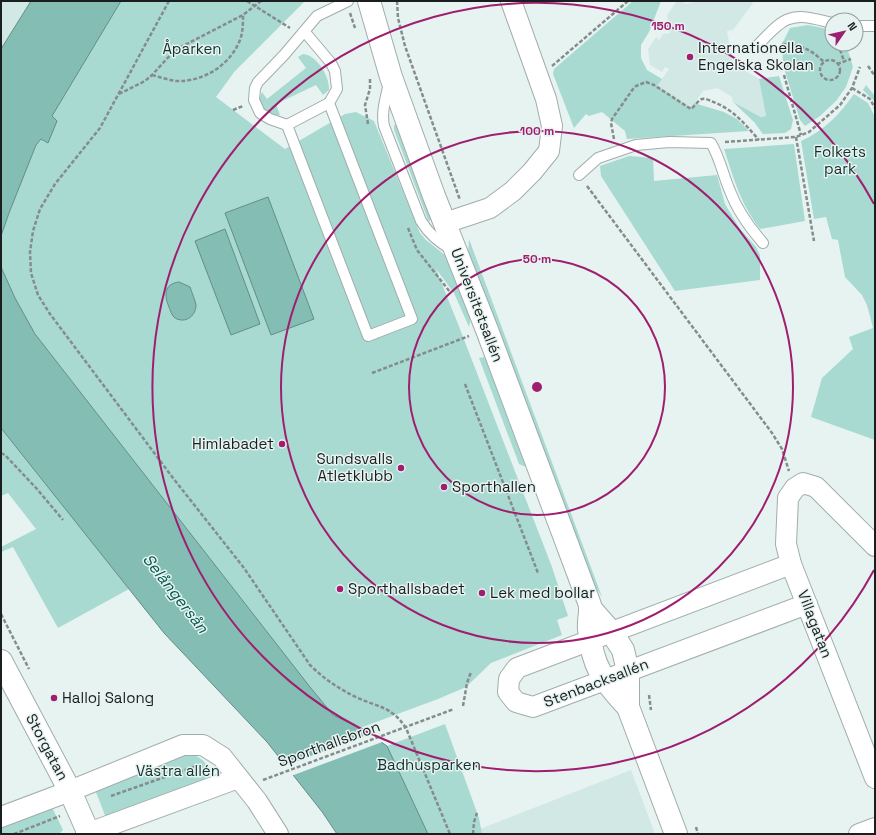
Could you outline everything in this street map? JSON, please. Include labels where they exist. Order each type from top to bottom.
[{"type":"street","name":"Universitetsallén","points":[[369,1],[381,76],[457,253],[477,333],[590,608],[612,633],[623,650],[628,671],[628,707]]},
{"type":"street","points":[[445,223],[490,208],[513,191],[532,172],[548,151],[552,126],[546,99],[511,1]]},
{"type":"street","points":[[795,488],[803,483],[816,487],[875,546]]},
{"type":"street","name":"Villagatan","points":[[795,488],[788,498],[786,544],[807,604],[875,778]]},
{"type":"street","name":"Stenbacksallén","points":[[792,564],[518,668],[509,679],[508,692],[516,702],[533,707],[807,604]]},
{"type":"street","name":"Universitetsallén","points":[[590,608],[590,640],[594,661],[605,681],[628,707],[686,830]]},
{"type":"street","name":"Storgatan","points":[[1,661],[70,791],[88,834]]},
{"type":"street","points":[[1,817],[70,791],[183,745],[203,745],[222,756],[257,801],[278,834]]},
{"type":"street","points":[[88,834],[238,778]]},
{"type":"street","points":[[859,834],[875,828]]},
{"type":"lane","points":[[302,33],[330,63],[335,71],[337,89],[329,103],[287,125],[270,119],[260,113],[254,100],[255,88],[258,82],[284,55],[302,33],[317,16],[347,1]]},
{"type":"lane","points":[[756,47],[782,23],[789,19],[806,17],[824,21]]},
{"type":"lane","points":[[864,26],[875,26]]},
{"type":"lane","points":[[381,76],[382,118],[384,126],[421,221],[426,230],[435,239],[457,253]]},
{"type":"lane","points":[[287,125],[368,336],[412,319],[329,103]]},
{"type":"lane","points":[[579,175],[598,158],[636,145],[668,142],[711,142],[718,154],[730,192],[744,217],[763,243]]},
{"type":"lane","points":[[268,818],[274,814],[287,834]]},
{"type":"path","points":[[170,1],[100,128],[55,184],[40,209],[33,231],[30,252],[31,273],[38,295],[74,347],[244,568],[310,665],[321,676],[334,685],[359,698],[392,712],[400,719],[406,728],[450,834]]},
{"type":"path","points":[[248,1],[302,33]]},
{"type":"path","points":[[118,94],[145,81],[175,50],[243,15],[260,1]]},
{"type":"path","points":[[347,1],[356,30]]},
{"type":"path","points":[[398,4],[402,1]]},
{"type":"path","points":[[547,70],[628,1]]},
{"type":"path","points":[[152,75],[175,81],[188,80],[215,71],[224,65],[234,53],[241,39],[243,15]]},
{"type":"path","points":[[782,44],[805,47],[824,62]]},
{"type":"path","points":[[841,52],[844,61]]},
{"type":"path","points":[[837,64],[851,59]]},
{"type":"path","points":[[832,61],[837,64],[840,69],[839,74],[833,79],[830,80],[825,78],[821,74],[821,67],[824,62],[832,61]]},
{"type":"path","points":[[711,142],[796,137],[809,132],[840,104],[852,88],[860,66]]},
{"type":"path","points":[[868,66],[875,76]]},
{"type":"path","points":[[784,75],[801,135]]},
{"type":"path","points":[[369,125],[365,105],[370,88],[381,76]]},
{"type":"path","points":[[616,152],[611,123],[612,119],[633,89],[636,86],[646,82],[654,85],[691,109],[701,99],[705,98],[724,106],[746,124],[759,140]]},
{"type":"path","points":[[852,88],[870,99],[875,108]]},
{"type":"path","points":[[796,137],[814,241]]},
{"type":"path","points":[[579,175],[772,433],[782,449],[795,488]]},
{"type":"path","points":[[405,221],[417,250],[442,280],[452,296]]},
{"type":"path","points":[[465,330],[477,333]]},
{"type":"path","points":[[471,344],[477,333]]},
{"type":"path","points":[[372,373],[477,333]]},
{"type":"path","points":[[465,384],[538,573]]},
{"type":"path","points":[[1,453],[5,455],[37,489],[63,520]]},
{"type":"path","points":[[463,706],[467,683],[471,672]]},
{"type":"path","points":[[648,694],[652,716]]},
{"type":"path","name":"Sporthallsbron","points":[[260,781],[454,710]]},
{"type":"path","points":[[104,799],[222,756]]},
{"type":"path","points":[[473,834],[474,822],[477,813]]},
{"type":"path","points":[[14,834],[61,816]]},
{"type":"path","points":[[686,830],[698,834]]},
{"type":"shaded area","points":[[1,1],[31,1],[1,49]]},
{"type":"shaded area","name":"Internationella Engelska Skolan","points":[[677,1],[682,1],[686,4],[697,1],[751,1],[753,3],[733,30],[727,31],[733,64],[759,79],[766,116],[761,117],[733,102],[732,97],[717,88],[703,91],[691,108],[657,86],[669,69],[665,67],[662,72],[650,65],[648,49],[656,37],[659,40],[663,34],[670,33],[667,15]]},
{"type":"shaded area","points":[[631,770],[655,834],[482,834],[480,829]]},
{"type":"green space","name":"Åparken","points":[[121,1],[305,1],[235,71],[216,97],[285,149],[345,114],[356,112],[374,121],[420,233],[426,240],[446,256],[471,318],[469,327],[454,293],[436,269],[552,567],[568,616],[557,620],[562,635],[491,663],[466,687],[360,728],[333,715],[35,334],[15,298],[1,267],[1,232],[36,145],[41,139],[48,143],[51,116]]},
{"type":"green space","points":[[633,1],[661,1],[649,32],[641,45],[641,58],[647,70],[662,79],[657,86],[691,108],[694,103],[724,112],[737,119],[749,131],[627,139],[625,131],[602,112],[589,116],[586,114],[574,128],[553,74],[554,69]]},
{"type":"green space","name":"Folkets park","points":[[808,25],[824,28],[824,52],[848,52],[853,67],[846,87],[836,101],[820,116],[805,126],[800,120],[783,65],[782,44],[790,28]]},
{"type":"green space","points":[[303,54],[308,55],[318,62],[325,73],[329,90],[323,95],[316,85],[276,104],[280,115],[270,115],[266,113],[260,102],[262,92],[267,99],[306,68],[298,57]]},
{"type":"green space","name":"Folkets park","points":[[779,76],[793,120],[791,129],[785,133],[763,134],[754,122],[733,102],[761,117],[766,116],[759,79]]},
{"type":"green space","name":"Folkets park","points":[[866,85],[875,96],[875,102],[863,90]]},
{"type":"green space","name":"Folkets park","points":[[854,94],[868,103],[875,117],[875,440],[811,417],[822,378],[853,349],[849,337],[873,328],[867,305],[862,295],[845,277],[838,240],[832,239],[826,217],[814,219],[801,141],[810,137],[831,121],[843,109]]},
{"type":"green space","points":[[397,124],[433,217],[430,221],[428,220],[394,130],[394,125]]},
{"type":"green space","name":"Folkets park","points":[[794,144],[805,221],[760,229],[742,200],[724,149]]},
{"type":"green space","points":[[629,156],[653,158],[654,181],[717,175],[725,204],[740,229],[756,247],[760,255],[760,280],[675,291],[601,176],[600,166]]},
{"type":"green space","points":[[469,239],[602,597],[590,579],[468,254]]},
{"type":"green space","points":[[484,357],[526,467],[519,464],[479,358]]},
{"type":"green space","points":[[1,428],[129,589],[58,628],[13,547],[1,552],[1,547],[36,529],[8,493],[1,496]]},
{"type":"green space","name":"Badhusparken","points":[[445,724],[479,818],[482,834],[428,834],[387,746]]},
{"type":"green space","name":"Västra allén","points":[[191,753],[206,764],[209,775],[202,781],[106,818],[94,787]]},
{"type":"green space","points":[[51,805],[63,830],[60,833],[1,834],[1,823]]},
{"type":"water","points":[[31,1],[121,1],[52,116],[57,121],[48,143],[41,139],[36,145],[1,236],[1,49]]},
{"type":"water","points":[[268,197],[314,319],[271,335],[225,213]]},
{"type":"water","points":[[225,229],[260,324],[231,335],[195,241]]},
{"type":"water","name":"Selångersån","points":[[1,267],[15,298],[35,334],[310,687],[333,715],[360,728],[387,746],[428,834],[337,834],[323,813],[267,742],[164,633],[1,428]]},
{"type":"water","points":[[179,282],[190,287],[196,305],[193,315],[184,320],[177,319],[173,316],[166,298],[166,291],[170,285]]},
{"type":"pier","points":[[372,733],[385,741],[291,776],[284,766]]},
{"type":"place","name":"Internationella Engelska Skolan","points":[[690,57]]},
{"type":"place","name":"Himlabadet","points":[[282,444]]},
{"type":"place","name":"Sundsvalls Atletklubb","points":[[401,468]]},
{"type":"place","name":"Sporthallen","points":[[444,487]]},
{"type":"place","name":"Sporthallsbadet","points":[[340,589]]},
{"type":"place","name":"Lek med bollar","points":[[482,593]]},
{"type":"place","name":"Halloj Salong","points":[[54,698]]}]
